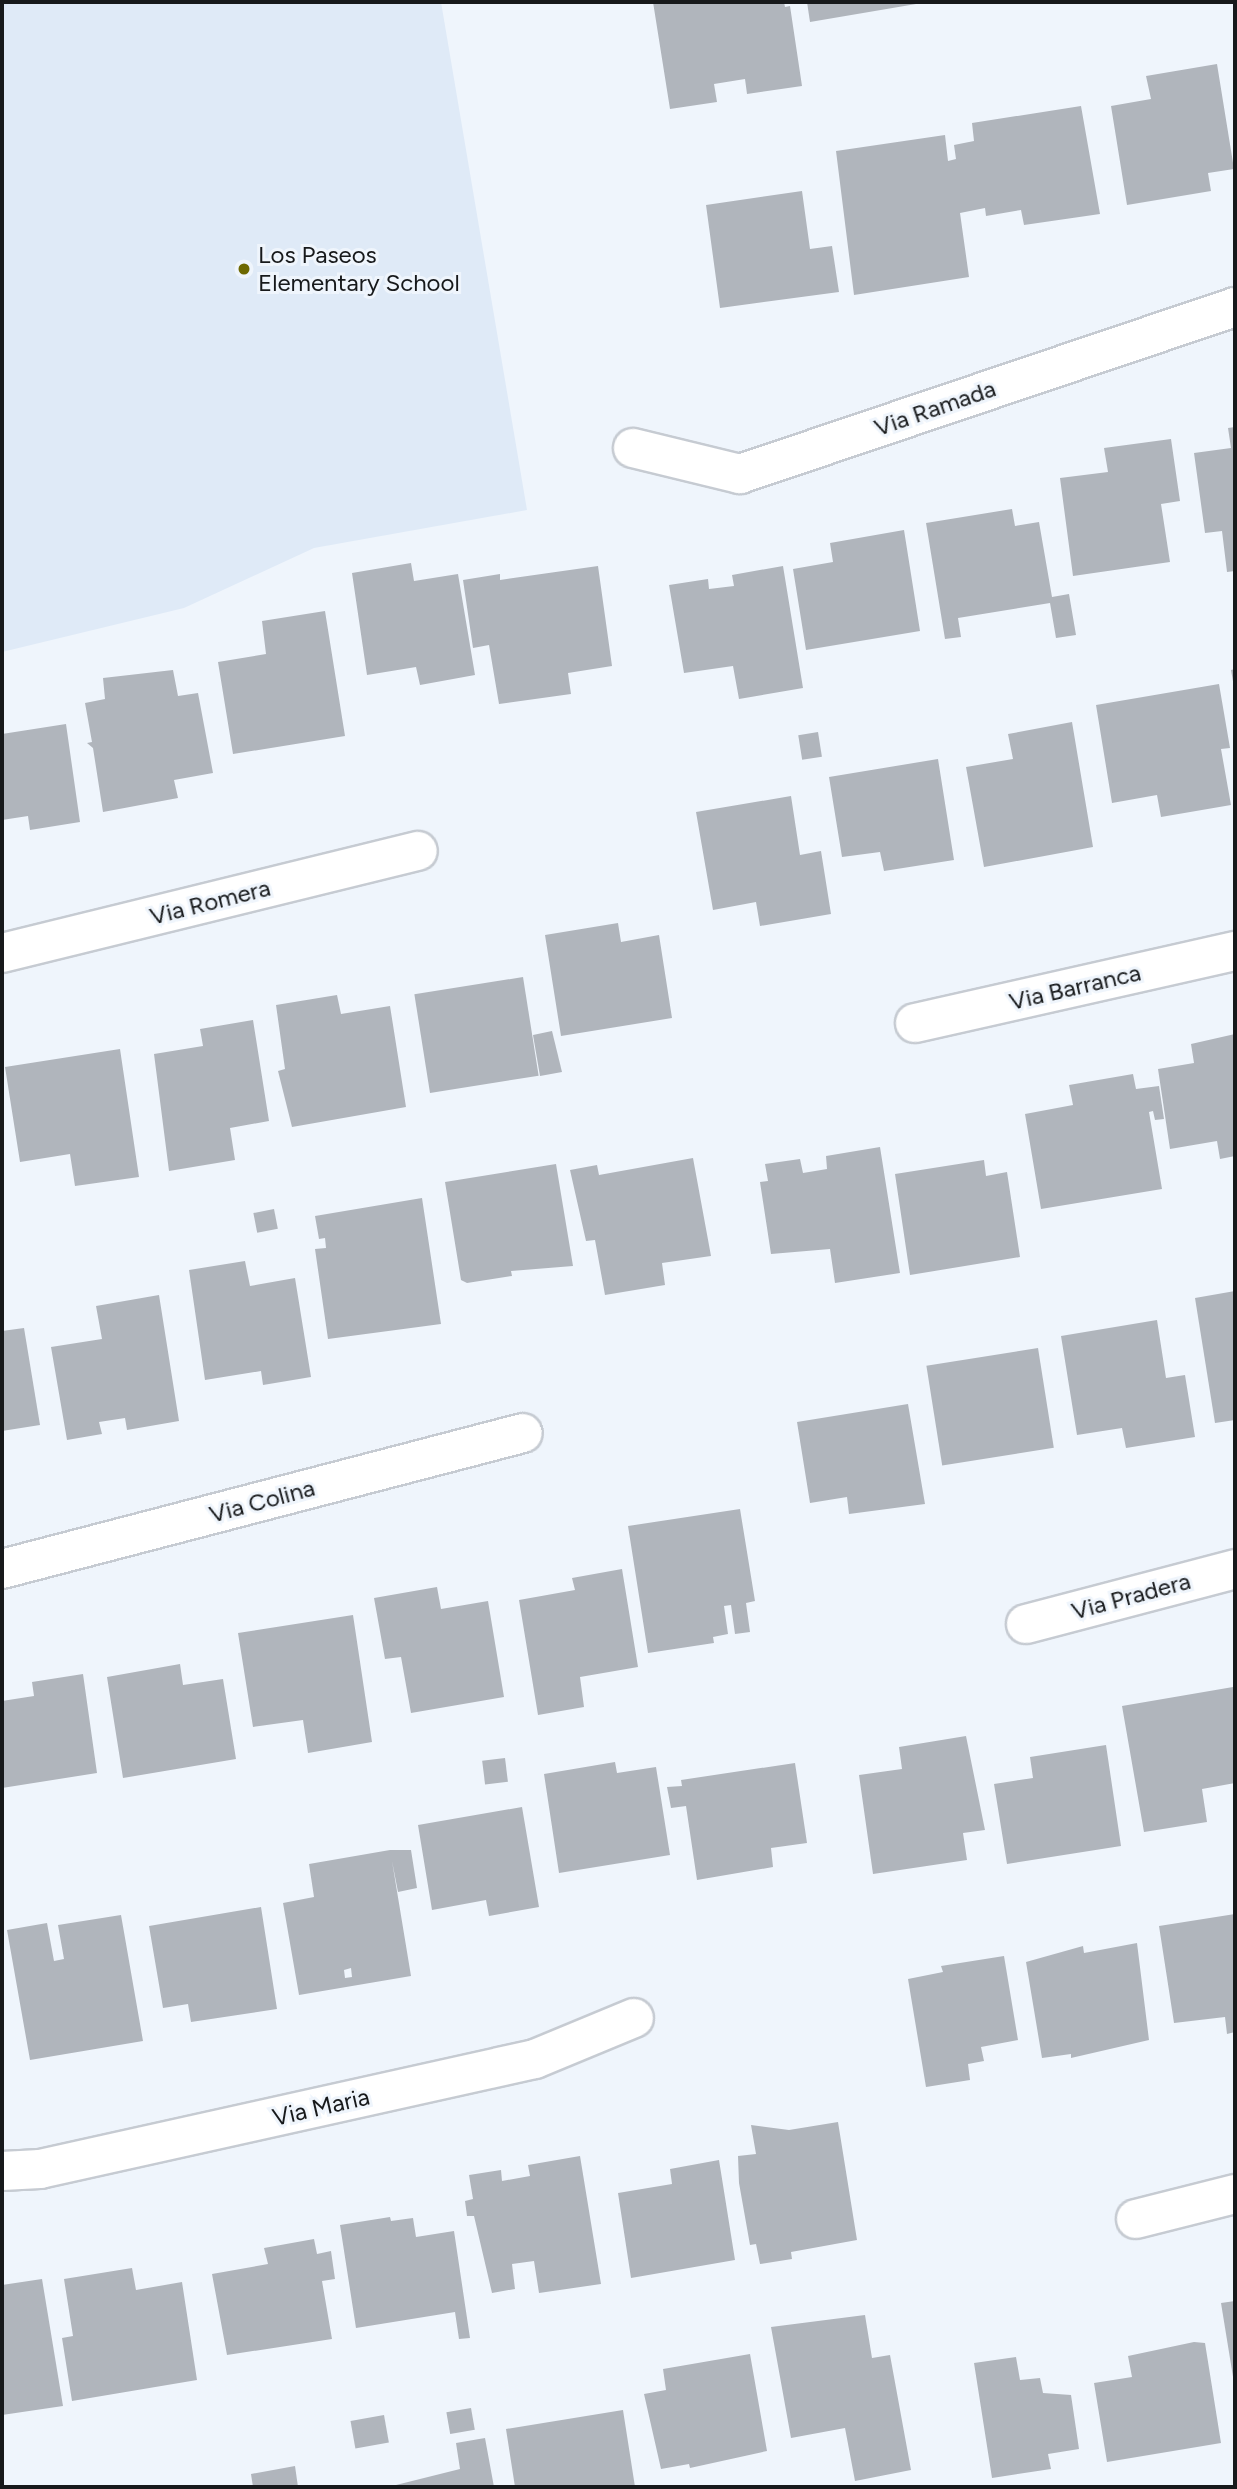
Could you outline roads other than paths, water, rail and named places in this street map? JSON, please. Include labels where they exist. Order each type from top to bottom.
[{"type":"street","name":"Via Ramada","points":[[633,448],[740,474],[1235,307]]},
{"type":"street","name":"Via Romera","points":[[2,953],[418,851]]},
{"type":"street","name":"Via Barranca","points":[[915,1023],[1235,951]]},
{"type":"street","name":"Via Colina","points":[[2,1569],[523,1433]]},
{"type":"street","name":"Via Pradera","points":[[1026,1624],[1235,1569]]},
{"type":"street","name":"Via Maria","points":[[2,2171],[40,2169],[535,2059],[634,2018]]},
{"type":"street","points":[[1136,2219],[1235,2194]]},
{"type":"place","name":"Los Paseos Elementary School","points":[[244,269]]}]
